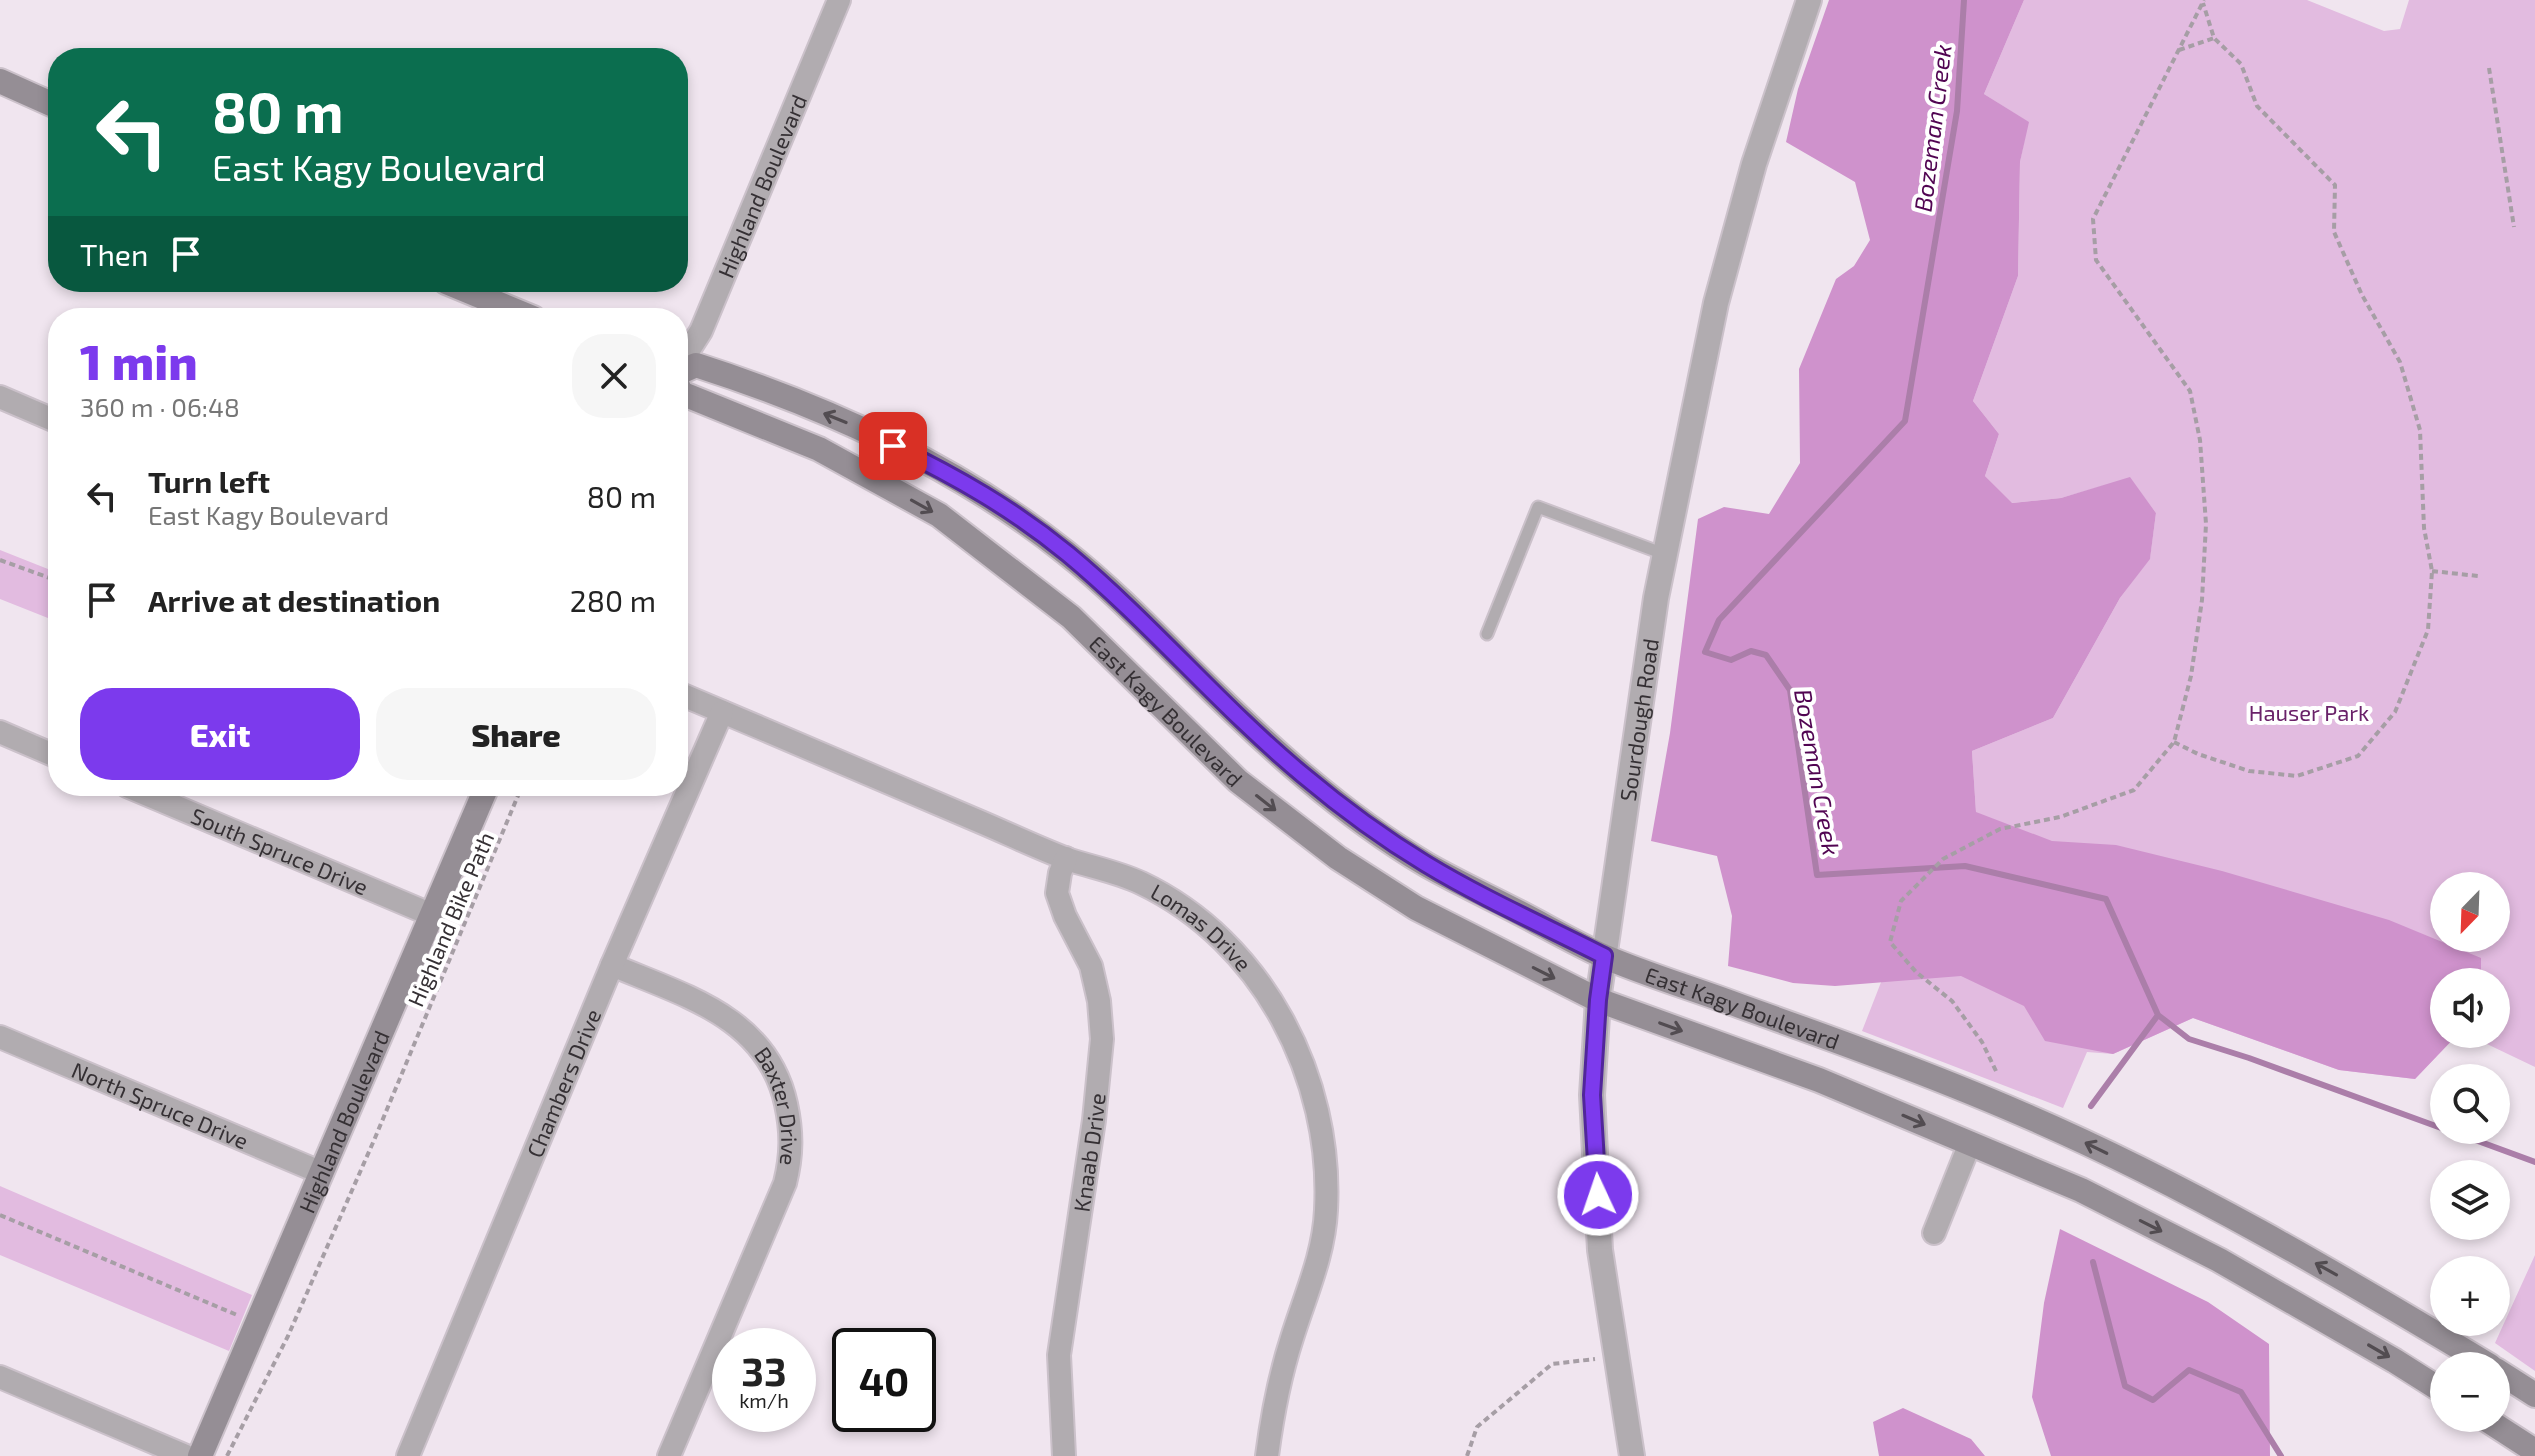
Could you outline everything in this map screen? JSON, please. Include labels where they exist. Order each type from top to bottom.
[{"type":"main road","points":[[0,81],[48,103]]},
{"type":"main road","points":[[470,292],[509,308]]},
{"type":"main road","name":"East Kagy Boulevard","points":[[688,367],[696,365],[729,376],[847,423],[963,480],[1068,554],[1148,625],[1301,774],[1352,814],[1426,864],[1604,956],[1818,1034],[2021,1113],[2090,1145],[2192,1195],[2362,1289],[2467,1352]]},
{"type":"main road","name":"East Kagy Boulevard","points":[[688,396],[819,449],[939,515],[1071,617],[1238,781],[1338,858],[1416,908],[1598,1000],[1819,1080],[2081,1190],[2219,1260],[2430,1383]]},
{"type":"main road","name":"Highland Boulevard","points":[[200,1456],[483,796]]},
{"type":"main road","points":[[2510,1379],[2535,1395]]},
{"type":"main road","points":[[2506,1432],[2535,1451]]},
{"type":"street","name":"Highland Boulevard","points":[[688,353],[701,331],[839,0]]},
{"type":"street","name":"Sourdough Road","points":[[1632,1456],[1600,1250],[1592,1095],[1598,1000],[1664,554],[1716,303],[1754,164],[1809,0]]},
{"type":"street","points":[[0,397],[48,418]]},
{"type":"street","name":"Lomas Drive","points":[[688,697],[1066,858],[1139,882],[1164,895],[1209,928],[1260,982],[1293,1038],[1305,1067],[1321,1125],[1326,1158],[1326,1213],[1315,1268],[1291,1340],[1267,1456]]},
{"type":"street","name":"Chambers Drive","points":[[688,790],[722,712]]},
{"type":"street","points":[[0,732],[48,753]]},
{"type":"street","name":"South Spruce Drive","points":[[151,796],[432,915]]},
{"type":"street","name":"Chambers Drive","points":[[408,1456],[685,796]]},
{"type":"street","name":"Knaab Drive","points":[[1064,1456],[1059,1355],[1094,1120],[1102,1039],[1099,1001],[1091,966],[1065,916],[1057,893],[1066,858]]},
{"type":"street","name":"Baxter Drive","points":[[612,965],[699,1002],[733,1022],[755,1041],[769,1061],[783,1091],[791,1127],[791,1157],[785,1183],[669,1456]]},
{"type":"street","name":"North Spruce Drive","points":[[0,1037],[322,1173]]},
{"type":"street","points":[[1934,1233],[1970,1143]]},
{"type":"street","points":[[0,1377],[186,1456]]},
{"type":"lane","points":[[1487,634],[1538,507],[1664,554]]},
{"type":"path","points":[[2174,742],[2198,754],[2249,771],[2297,776],[2358,756],[2395,712],[2428,630],[2432,571],[2424,528],[2420,430],[2400,362],[2362,295],[2334,232],[2335,185],[2257,106],[2241,64],[2214,38],[2203,1]]},
{"type":"path","points":[[1996,1071],[1982,1042],[1952,1001],[1916,972],[1890,942],[1901,901],[1943,859],[2000,829],[2060,817],[2134,790],[2174,742],[2191,676],[2202,600],[2206,524],[2200,440],[2190,391],[2096,260],[2093,219],[2203,1]]},
{"type":"path","points":[[2179,50],[2214,38]]},
{"type":"path","points":[[2489,68],[2514,227]]},
{"type":"path","points":[[0,560],[48,577]]},
{"type":"path","points":[[2432,571],[2478,576]]},
{"type":"path","name":"Highland Bike Path","points":[[227,1456],[288,1336],[369,1152],[518,796]]},
{"type":"path","points":[[0,1215],[257,1323]]},
{"type":"path","points":[[1467,1456],[1477,1427],[1552,1364],[1597,1359]]},
{"type":"green space","name":"Hauser Park","points":[[2024,0],[2307,0],[2384,31],[2400,29],[2409,0],[2535,0],[2535,1067],[2495,1048],[2510,1048],[2510,968],[2430,968],[2430,1048],[2445,1048],[2415,1079],[2339,1070],[2193,1018],[2113,1054],[2087,1052],[2063,1108],[1862,1031],[1910,908],[1976,812],[1972,751],[2053,718],[2120,598],[2150,558],[2156,513],[2130,478],[2061,498],[2011,503],[1985,476],[1999,434],[1973,401],[2018,276],[2020,162],[2028,122],[1984,94]]},
{"type":"green space","points":[[0,550],[48,569],[48,618],[0,599]]},
{"type":"green space","points":[[0,1186],[252,1295],[229,1351],[0,1255]]},
{"type":"green space","points":[[2535,1255],[2535,1371],[2495,1343],[2498,1336],[2510,1336],[2510,1310]]},
{"type":"shaded area","points":[[1829,0],[2024,0],[1984,94],[2029,122],[2020,162],[2018,276],[1973,401],[1999,434],[1985,476],[2012,503],[2061,498],[2130,477],[2156,513],[2150,559],[2120,598],[2053,718],[1972,751],[1976,812],[2052,841],[2116,845],[2222,871],[2389,920],[2430,937],[2430,952],[2466,952],[2481,958],[2481,968],[2430,968],[2430,1048],[2445,1048],[2415,1079],[2339,1070],[2193,1018],[2113,1054],[2045,1041],[2024,1006],[1961,976],[1835,986],[1793,983],[1728,966],[1732,916],[1717,856],[1651,841],[1670,733],[1698,519],[1724,507],[1769,514],[1800,463],[1799,369],[1836,279],[1854,266],[1870,240],[1855,182],[1786,142],[1798,89]]},
{"type":"shaded area","points":[[2060,1229],[2208,1302],[2269,1344],[2270,1456],[2051,1456],[2032,1397],[2044,1303]]},
{"type":"shaded area","points":[[1903,1408],[1971,1439],[1985,1456],[1879,1456],[1873,1422]]},
{"type":"waterway","name":"Bozeman Creek","points":[[1964,0],[1957,111],[1905,421],[1719,620],[1705,652],[1731,660],[1751,651],[1766,655],[1790,690],[1817,875],[1965,866],[2106,899],[2158,1015],[2189,1039],[2430,1124]]},
{"type":"waterway","name":"Bozeman Creek","points":[[2091,1106],[2158,1015]]},
{"type":"waterway","points":[[2486,1144],[2535,1162]]},
{"type":"waterway","name":"Bozeman Creek","points":[[2093,1262],[2125,1386],[2153,1400],[2189,1370],[2241,1392],[2281,1456]]},
{"type":"route","points":[[893,446],[963,480],[1068,554],[1148,625],[1301,774],[1352,814],[1426,864],[1604,956],[1592,1095],[1598,1195]]}]
